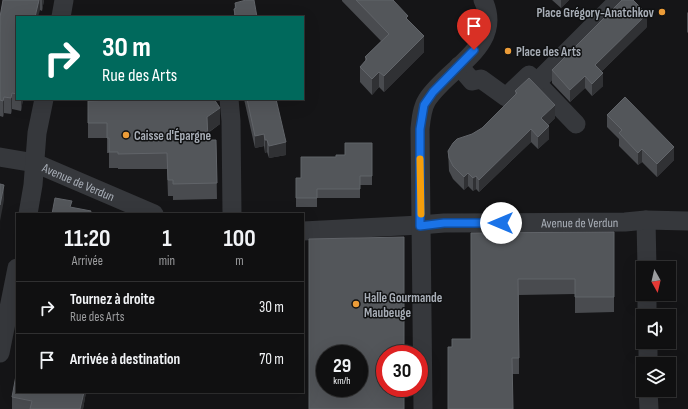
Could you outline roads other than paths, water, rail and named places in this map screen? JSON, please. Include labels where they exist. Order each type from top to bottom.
[{"type":"street","points":[[60,16],[64,0]]},
{"type":"street","points":[[423,409],[420,129],[422,116],[428,99],[482,43],[488,28],[489,20],[488,10],[484,0]]},
{"type":"street","points":[[536,82],[619,0]]},
{"type":"street","points":[[459,66],[472,81],[481,79],[506,97],[529,75],[576,124]]},
{"type":"street","points":[[28,213],[34,185],[37,133],[44,100]]},
{"type":"street","points":[[229,100],[231,121],[232,213]]},
{"type":"street","name":"Avenue de Verdun","points":[[0,157],[35,163],[152,213]]},
{"type":"street","points":[[646,220],[647,261]]},
{"type":"street","name":"Avenue de Verdun","points":[[304,231],[420,226],[444,223],[617,222],[646,220],[688,221]]},
{"type":"street","points":[[0,353],[16,273]]},
{"type":"street","points":[[648,397],[648,409]]},
{"type":"place","name":"Place Grégory-Anatchkov","points":[[662,12]]},
{"type":"place","name":"Place des Arts","points":[[508,51]]},
{"type":"place","name":"Caisse d'Épargne","points":[[126,135]]},
{"type":"place","name":"Halle Gourmande Maubeuge","points":[[356,304]]}]
